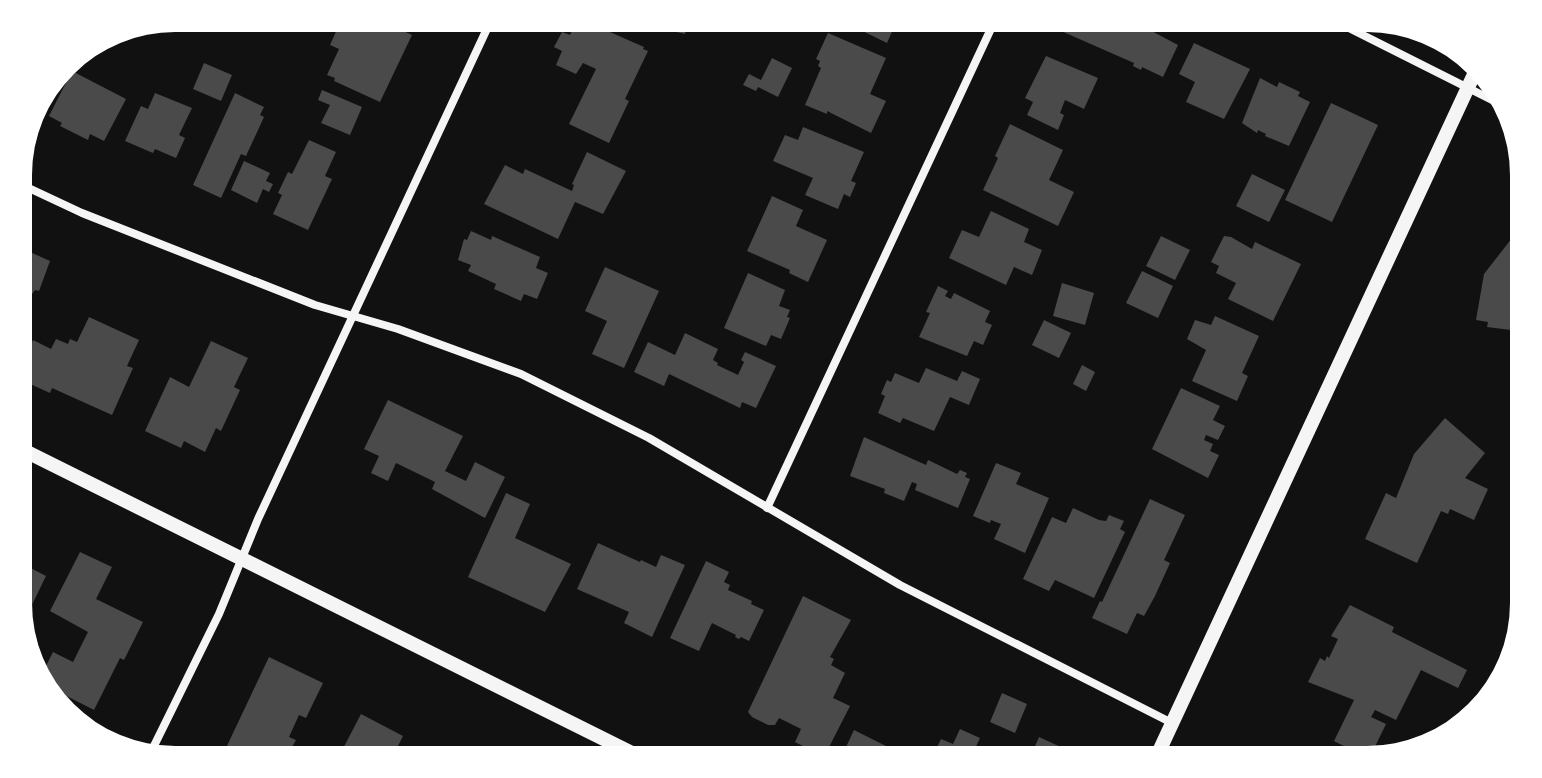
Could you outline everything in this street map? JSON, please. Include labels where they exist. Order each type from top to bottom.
[{"type":"street","points":[[155,744],[219,614],[352,317],[485,32]]},
{"type":"street","points":[[767,508],[989,32]]},
{"type":"street","points":[[1357,32],[1486,97]]},
{"type":"street","points":[[1161,746],[1472,79]]},
{"type":"street","points":[[32,190],[162,246],[315,305],[398,329],[521,374],[649,438],[900,585],[1172,723]]},
{"type":"street","points":[[32,454],[618,746]]},
{"type":"building","points":[[336,32],[405,32],[412,35],[380,102],[327,75],[339,49],[330,45]]},
{"type":"building","points":[[562,32],[570,35],[571,32],[610,32],[648,51],[625,99],[629,101],[609,143],[569,124],[596,69],[583,63],[576,74],[556,65],[562,51],[554,47]]},
{"type":"building","points":[[864,32],[892,32],[887,43]]},
{"type":"building","points":[[1063,32],[1153,32],[1178,45],[1163,77],[1142,67],[1141,70],[1133,66],[1134,63]]},
{"type":"building","points":[[828,33],[886,58],[870,94],[886,101],[871,133],[827,111],[827,114],[805,105],[821,68],[818,66],[820,61],[816,59]]},
{"type":"building","points":[[1194,43],[1250,69],[1224,119],[1186,102],[1195,82],[1179,74]]},
{"type":"building","points":[[1046,56],[1098,78],[1084,109],[1065,100],[1060,113],[1064,115],[1058,130],[1027,115],[1033,102],[1025,98]]},
{"type":"building","points":[[772,58],[792,68],[778,97],[758,87],[756,91],[743,85],[749,74],[761,80]]},
{"type":"building","points":[[204,63],[232,75],[221,101],[193,89]]},
{"type":"building","points":[[75,73],[126,99],[104,141],[90,134],[88,140],[60,126],[62,123],[49,116],[67,82]]},
{"type":"building","points":[[1260,78],[1277,87],[1279,82],[1300,92],[1298,96],[1310,102],[1289,146],[1242,123]]},
{"type":"building","points":[[322,90],[362,107],[350,135],[321,123],[330,105],[318,100]]},
{"type":"building","points":[[155,93],[192,108],[179,135],[185,138],[176,158],[155,149],[153,153],[125,141],[141,106],[148,109]]},
{"type":"building","points":[[235,93],[264,107],[260,115],[264,117],[246,156],[241,154],[221,198],[193,185]]},
{"type":"building","points":[[1331,103],[1378,125],[1332,222],[1285,200]]},
{"type":"building","points":[[1010,124],[1063,150],[1049,180],[1074,192],[1058,226],[983,190]]},
{"type":"building","points":[[803,127],[864,152],[851,181],[856,183],[850,197],[844,194],[838,209],[805,195],[813,178],[773,161],[785,135],[798,140]]},
{"type":"building","points":[[309,140],[336,152],[325,176],[332,179],[308,230],[273,214],[288,172],[292,174]]},
{"type":"building","points":[[587,152],[626,171],[603,214],[575,202],[558,239],[484,204],[505,165],[523,174],[525,169],[572,191],[572,184]]},
{"type":"building","points":[[244,161],[270,173],[266,181],[273,184],[269,192],[263,189],[257,203],[231,190]]},
{"type":"building","points":[[1252,174],[1285,190],[1269,222],[1236,206]]},
{"type":"building","points":[[772,196],[803,210],[796,226],[827,240],[808,282],[789,273],[790,270],[747,251]]},
{"type":"building","points":[[991,211],[1029,229],[1024,242],[1042,250],[1032,275],[1014,267],[1006,285],[949,258],[962,230],[979,237]]},
{"type":"building","points":[[471,231],[491,240],[492,236],[540,257],[536,268],[548,273],[537,299],[524,294],[521,301],[494,289],[496,284],[468,271],[471,265],[458,260],[464,239],[467,240]]},
{"type":"building","points":[[1161,236],[1190,250],[1175,280],[1146,266]]},
{"type":"building","points":[[1224,236],[1252,249],[1255,242],[1301,264],[1273,321],[1228,299],[1236,283],[1216,273],[1219,266],[1211,262]]},
{"type":"building","points":[[1510,241],[1510,330],[1487,327],[1488,322],[1476,320],[1484,274]]},
{"type":"building","points":[[32,253],[50,261],[39,291],[35,290],[32,294]]},
{"type":"building","points":[[605,267],[659,291],[624,368],[592,354],[607,321],[585,311]]},
{"type":"building","points":[[1142,271],[1173,286],[1158,318],[1126,303]]},
{"type":"building","points":[[748,273],[785,290],[779,306],[790,310],[781,339],[771,335],[766,346],[724,328]]},
{"type":"building","points":[[1062,283],[1094,293],[1085,325],[1053,316]]},
{"type":"building","points":[[938,286],[948,291],[945,296],[951,299],[954,293],[990,311],[985,322],[992,325],[983,345],[974,341],[967,356],[919,337]]},
{"type":"building","points":[[1215,316],[1259,336],[1242,373],[1248,376],[1237,401],[1192,381],[1206,350],[1187,339],[1195,320],[1211,325]]},
{"type":"building","points":[[89,317],[139,340],[127,366],[133,368],[112,415],[52,388],[50,393],[32,385],[33,340],[51,349],[56,339],[68,344],[70,339],[77,342]]},
{"type":"building","points":[[1044,320],[1071,333],[1059,358],[1032,345]]},
{"type":"building","points":[[685,333],[718,349],[713,360],[738,375],[745,352],[776,366],[756,408],[742,402],[740,408],[669,374],[664,386],[634,372],[648,342],[675,355]]},
{"type":"building","points":[[211,341],[248,358],[234,387],[240,390],[221,431],[216,428],[205,452],[184,441],[181,448],[145,431],[170,377],[189,387]]},
{"type":"building","points":[[1082,365],[1095,372],[1086,391],[1073,384]]},
{"type":"building","points":[[926,368],[957,381],[962,371],[980,379],[969,405],[950,397],[934,431],[903,418],[900,423],[878,413],[887,380],[891,382],[895,373],[919,383]]},
{"type":"building","points":[[1181,388],[1220,406],[1213,420],[1225,426],[1218,440],[1206,435],[1204,440],[1213,444],[1210,451],[1219,455],[1208,478],[1152,449]]},
{"type":"building","points":[[388,400],[463,436],[445,471],[466,481],[475,462],[505,477],[485,518],[432,489],[435,482],[396,463],[388,481],[371,473],[379,456],[364,449]]},
{"type":"building","points":[[1445,418],[1485,453],[1465,478],[1488,489],[1474,520],[1450,509],[1448,514],[1441,511],[1417,563],[1365,539],[1386,493],[1396,498],[1414,454]]},
{"type":"building","points":[[864,437],[926,465],[928,460],[957,474],[960,470],[967,473],[965,477],[970,479],[958,508],[915,490],[917,484],[912,482],[904,501],[884,493],[885,489],[850,476]]},
{"type":"building","points":[[996,463],[1021,473],[1016,484],[1049,498],[1025,553],[994,539],[1001,524],[973,516]]},
{"type":"building","points":[[506,493],[530,504],[515,538],[571,564],[545,612],[468,577]]},
{"type":"building","points":[[1150,499],[1185,515],[1164,560],[1170,563],[1155,596],[1144,616],[1137,613],[1127,634],[1092,618]]},
{"type":"building","points":[[1073,508],[1099,520],[1106,521],[1109,515],[1124,521],[1120,529],[1125,532],[1094,598],[1055,580],[1049,591],[1023,579],[1052,517],[1066,523]]},
{"type":"building","points":[[598,543],[656,567],[661,555],[685,565],[652,637],[624,623],[629,612],[577,589]]},
{"type":"building","points":[[80,552],[112,567],[96,599],[143,622],[124,660],[120,658],[94,710],[68,697],[46,665],[53,652],[73,662],[88,632],[50,611]]},
{"type":"building","points":[[706,561],[729,572],[724,582],[730,585],[728,590],[764,610],[749,641],[739,639],[712,623],[699,651],[670,638]]},
{"type":"building","points":[[32,569],[46,576],[32,605]]},
{"type":"building","points":[[803,596],[851,620],[830,657],[834,659],[831,665],[845,673],[833,698],[850,706],[830,746],[803,746],[795,742],[801,729],[779,718],[775,725],[768,725],[748,712]]},
{"type":"building","points":[[1350,605],[1394,627],[1392,632],[1467,670],[1458,688],[1421,670],[1396,720],[1375,710],[1371,717],[1386,724],[1375,746],[1344,746],[1334,741],[1354,700],[1308,682],[1320,658],[1325,661],[1327,656],[1329,658],[1338,639],[1331,636]]},
{"type":"building","points":[[269,657],[323,683],[306,718],[299,715],[289,737],[296,740],[293,746],[227,746]]},
{"type":"building","points":[[1002,693],[1027,704],[1015,733],[990,722]]},
{"type":"building","points":[[361,714],[403,736],[398,746],[344,746]]},
{"type":"building","points":[[960,729],[980,738],[976,746],[938,746],[941,739],[953,744]]},
{"type":"building","points":[[854,730],[886,746],[847,746]]},
{"type":"building","points":[[1039,737],[1059,746],[1035,746]]}]
